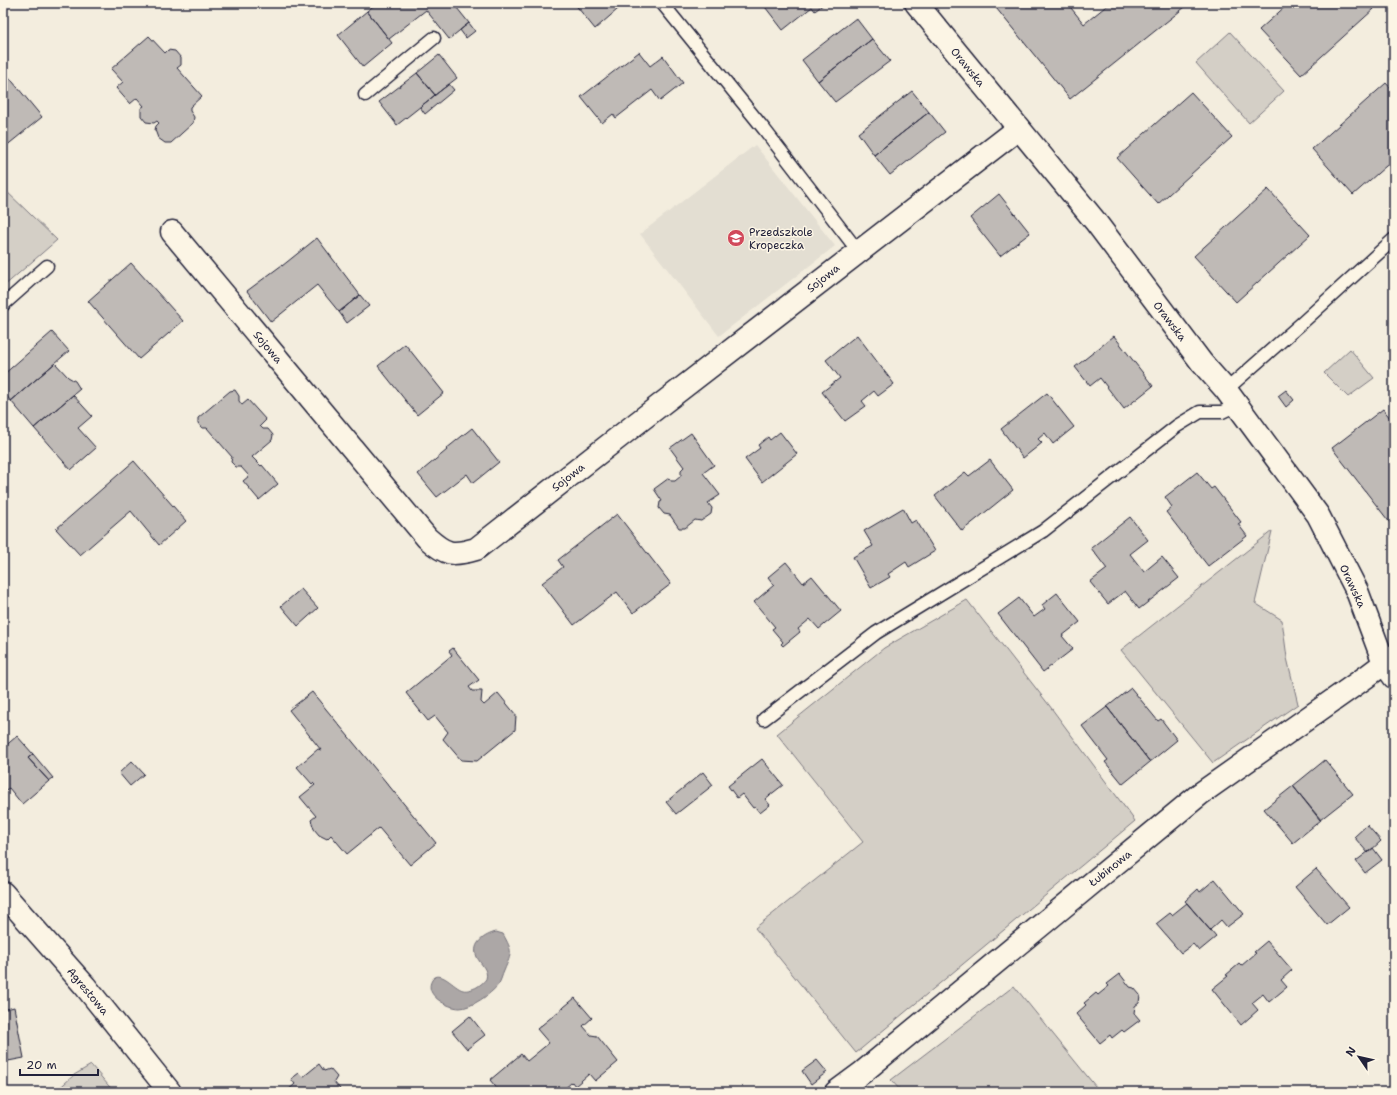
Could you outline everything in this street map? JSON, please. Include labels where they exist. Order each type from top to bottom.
[{"type":"street","name":"Orawska","points":[[916,3],[1095,221],[1202,363],[1231,398],[1318,515],[1357,591],[1391,665]]},
{"type":"street","name":"Sojowa","points":[[172,232],[427,538],[441,550],[459,554],[476,549],[858,251],[1018,129]]},
{"type":"street","name":"Łubinowa","points":[[836,1092],[863,1072],[1200,794],[1366,677],[1391,665]]},
{"type":"street","name":"Agrestowa","points":[[8,907],[86,986],[170,1092]]},
{"type":"lane","points":[[662,3],[764,129],[858,251]]},
{"type":"lane","points":[[365,95],[434,38]]},
{"type":"lane","points":[[764,719],[876,633],[1043,532],[1177,426],[1200,412],[1222,412],[1231,398],[1303,322],[1394,239]]},
{"type":"lane","points":[[3,304],[48,266]]},
{"type":"shaded area","points":[[1230,32],[1284,91],[1249,123],[1196,63]]},
{"type":"shaded area","name":"Przedszkole Kropeczka","points":[[755,145],[835,246],[719,336],[640,234]]},
{"type":"shaded area","points":[[3,188],[57,240],[3,287]]},
{"type":"shaded area","points":[[1350,349],[1374,378],[1348,397],[1324,373]]},
{"type":"shaded area","points":[[1272,531],[1255,603],[1282,620],[1287,658],[1298,704],[1213,763],[1121,650]]},
{"type":"shaded area","points":[[967,600],[1049,705],[1135,821],[856,1053],[755,928],[863,842],[777,734],[884,648]]},
{"type":"shaded area","points":[[496,932],[503,934],[510,949],[509,960],[498,985],[491,992],[470,1006],[460,1008],[449,1006],[438,1000],[431,991],[430,986],[435,977],[443,977],[459,989],[465,990],[470,990],[477,987],[486,979],[487,976],[484,967],[477,957],[476,948],[480,940]]},
{"type":"shaded area","points":[[1014,986],[1100,1092],[902,1092],[891,1080]]},
{"type":"shaded area","points":[[91,1065],[114,1092],[55,1092],[74,1075]]},
{"type":"building","points":[[377,3],[453,3],[469,23],[449,39],[426,10],[389,39],[367,11]]},
{"type":"building","points":[[574,3],[625,3],[595,29]]},
{"type":"building","points":[[762,3],[825,3],[815,11],[812,7],[783,30]]},
{"type":"building","points":[[992,3],[1067,3],[1084,24],[1110,3],[1190,3],[1070,99]]},
{"type":"building","points":[[1289,3],[1369,3],[1374,9],[1301,75],[1259,30]]},
{"type":"building","points":[[367,11],[392,43],[363,67],[338,35]]},
{"type":"building","points":[[856,18],[872,39],[818,81],[802,60]]},
{"type":"building","points":[[469,23],[475,31],[466,38],[460,30]]},
{"type":"building","points":[[149,36],[165,53],[168,50],[175,51],[181,58],[181,65],[177,68],[202,96],[190,107],[190,111],[194,117],[193,123],[171,143],[165,143],[158,138],[155,130],[159,123],[157,121],[154,123],[146,122],[141,116],[141,108],[144,106],[137,98],[130,104],[116,88],[123,82],[111,69]]},
{"type":"building","points":[[872,39],[890,61],[835,102],[818,81]]},
{"type":"building","points":[[639,52],[650,66],[663,56],[683,83],[660,101],[652,90],[616,118],[613,114],[602,123],[581,97]]},
{"type":"building","points":[[439,55],[457,78],[435,95],[417,73]]},
{"type":"building","points":[[3,70],[42,117],[5,147],[3,145]]},
{"type":"building","points":[[417,73],[435,95],[397,125],[379,102]]},
{"type":"building","points":[[1386,83],[1394,92],[1394,159],[1353,195],[1312,149]]},
{"type":"building","points":[[449,84],[454,90],[425,114],[420,107]]},
{"type":"building","points":[[912,91],[929,112],[874,155],[858,133]]},
{"type":"building","points":[[1191,92],[1232,137],[1158,204],[1117,158]]},
{"type":"building","points":[[929,112],[945,132],[890,175],[874,155]]},
{"type":"building","points":[[1268,189],[1310,235],[1236,302],[1194,256]]},
{"type":"building","points":[[999,194],[1030,233],[1000,256],[970,218]]},
{"type":"building","points":[[317,238],[360,295],[339,312],[317,285],[271,322],[247,291]]},
{"type":"building","points":[[131,263],[183,321],[139,359],[88,301]]},
{"type":"building","points":[[360,295],[369,306],[347,323],[339,312]]},
{"type":"building","points":[[52,332],[69,351],[11,401],[3,392],[3,375]]},
{"type":"building","points":[[857,335],[894,384],[878,396],[874,391],[862,401],[866,406],[845,421],[822,392],[840,378],[826,360]]},
{"type":"building","points":[[1114,336],[1153,386],[1124,409],[1100,378],[1090,386],[1075,367]]},
{"type":"building","points":[[405,344],[444,393],[417,415],[378,366]]},
{"type":"building","points":[[55,363],[68,377],[75,381],[80,389],[34,428],[11,401]]},
{"type":"building","points":[[235,390],[242,405],[248,400],[266,420],[260,426],[263,429],[268,429],[273,435],[272,440],[252,457],[261,466],[262,465],[278,484],[259,500],[243,481],[249,476],[241,467],[236,467],[231,462],[232,457],[207,428],[202,428],[198,423],[198,418],[230,391]]},
{"type":"building","points":[[1286,390],[1294,400],[1286,407],[1278,396]]},
{"type":"building","points":[[1047,393],[1074,427],[1053,444],[1045,433],[1038,439],[1042,443],[1023,458],[1001,429]]},
{"type":"building","points":[[73,395],[92,416],[78,428],[96,448],[71,470],[34,428]]},
{"type":"building","points":[[1383,409],[1394,423],[1394,528],[1332,448]]},
{"type":"building","points":[[472,428],[499,462],[473,483],[467,474],[437,497],[418,474]]},
{"type":"building","points":[[780,432],[797,454],[762,482],[745,459],[760,448],[758,445],[768,437],[770,440]]},
{"type":"building","points":[[691,433],[714,465],[703,473],[720,495],[708,503],[712,508],[711,514],[701,521],[695,520],[685,528],[679,528],[670,515],[664,514],[659,508],[660,502],[662,501],[654,489],[669,478],[671,481],[675,481],[681,476],[681,470],[684,467],[670,448]]},
{"type":"building","points":[[990,460],[1013,490],[962,531],[935,496],[965,472],[969,476]]},
{"type":"building","points":[[134,461],[186,521],[159,545],[131,511],[80,555],[56,529]]},
{"type":"building","points":[[1197,472],[1211,489],[1214,487],[1241,522],[1238,524],[1247,536],[1208,566],[1166,512],[1172,507],[1165,497]]},
{"type":"building","points":[[903,508],[911,523],[916,520],[935,551],[909,567],[906,562],[888,574],[890,577],[871,588],[853,557],[873,546],[864,531]]},
{"type":"building","points":[[617,514],[671,584],[633,613],[617,592],[574,625],[542,583],[563,567],[558,560]]},
{"type":"building","points":[[1130,517],[1148,540],[1130,554],[1144,572],[1162,557],[1179,578],[1139,609],[1125,591],[1108,604],[1090,582],[1107,569],[1091,548]]},
{"type":"building","points":[[786,562],[803,583],[812,576],[841,611],[819,629],[810,619],[798,629],[800,632],[783,646],[781,644],[783,642],[772,629],[775,627],[754,602],[774,585],[768,577]]},
{"type":"building","points":[[301,589],[318,608],[298,626],[281,606]]},
{"type":"building","points":[[1057,593],[1080,622],[1062,636],[1073,649],[1043,672],[998,614],[1019,598],[1034,617],[1045,609],[1042,605]]},
{"type":"building","points":[[453,648],[479,680],[469,687],[472,691],[482,691],[481,702],[484,705],[498,693],[516,715],[515,730],[477,761],[461,760],[443,739],[448,732],[435,716],[428,721],[406,693],[452,655],[449,651]]},
{"type":"building","points":[[1131,688],[1158,721],[1161,719],[1177,740],[1150,762],[1107,707]]},
{"type":"building","points":[[312,692],[436,843],[410,865],[379,828],[347,854],[331,835],[327,839],[319,835],[314,829],[311,820],[316,816],[300,797],[315,785],[313,783],[312,784],[297,767],[318,749],[321,750],[289,710]]},
{"type":"building","points":[[1107,707],[1150,762],[1123,784],[1105,762],[1108,760],[1082,726]]},
{"type":"building","points":[[17,736],[33,754],[28,758],[49,781],[22,804],[9,788],[6,790],[3,786],[3,748]]},
{"type":"building","points":[[33,754],[53,778],[49,781],[28,758]]},
{"type":"building","points":[[762,759],[783,785],[765,799],[770,805],[760,813],[755,807],[753,808],[742,794],[737,798],[728,786]]},
{"type":"building","points":[[1325,760],[1353,794],[1320,820],[1293,786]]},
{"type":"building","points":[[132,761],[144,774],[130,786],[119,773]]},
{"type":"building","points":[[703,772],[713,785],[676,814],[666,802]]},
{"type":"building","points":[[1293,786],[1321,820],[1293,843],[1264,809]]},
{"type":"building","points":[[1367,825],[1381,841],[1368,853],[1354,837]]},
{"type":"building","points":[[1373,848],[1382,860],[1365,873],[1356,861]]},
{"type":"building","points":[[1316,869],[1349,907],[1327,925],[1295,887]]},
{"type":"building","points":[[1215,879],[1244,914],[1227,927],[1221,920],[1210,930],[1185,901],[1198,889],[1200,892]]},
{"type":"building","points":[[1187,903],[1216,937],[1199,951],[1193,944],[1181,953],[1156,924],[1170,913],[1172,915]]},
{"type":"building","points":[[1267,941],[1292,970],[1281,980],[1287,987],[1269,1002],[1263,994],[1252,1003],[1258,1010],[1241,1025],[1212,989],[1228,976],[1226,975],[1239,964],[1241,966],[1256,953],[1254,952]]},
{"type":"building","points":[[1120,974],[1130,987],[1134,988],[1140,995],[1139,1003],[1135,1006],[1134,1013],[1140,1020],[1124,1032],[1122,1030],[1112,1038],[1110,1035],[1100,1043],[1076,1014],[1086,1005],[1084,1003],[1096,993],[1098,995],[1109,986],[1107,984]]},
{"type":"building","points":[[575,998],[592,1018],[583,1026],[591,1035],[597,1036],[618,1062],[595,1081],[589,1074],[575,1086],[572,1082],[561,1092],[500,1092],[490,1080],[521,1054],[527,1061],[549,1043],[537,1029]]},
{"type":"building","points":[[14,1007],[24,1058],[3,1062],[3,1010]]},
{"type":"building","points":[[470,1016],[485,1035],[467,1049],[452,1031]]},
{"type":"building","points":[[817,1060],[827,1072],[811,1084],[802,1071]]},
{"type":"building","points":[[319,1064],[324,1071],[330,1069],[337,1077],[334,1082],[340,1089],[337,1092],[286,1092],[295,1084],[291,1079],[299,1073],[303,1077]]},
{"type":"place","name":"Przedszkole Kropeczka","points":[[736,238]]}]
